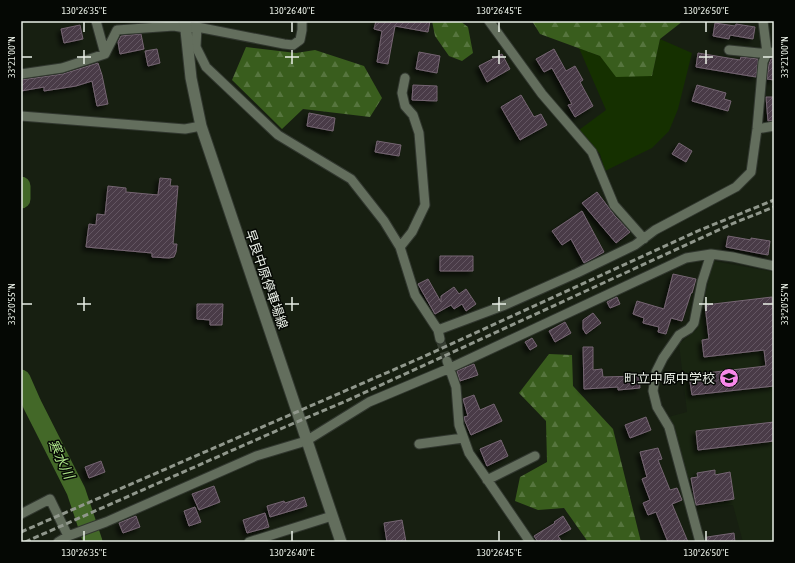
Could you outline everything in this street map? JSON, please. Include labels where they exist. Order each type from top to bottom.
[{"type":"main road","name":"早良中原停車場線","points":[[185,24],[191,78],[201,126],[306,442],[341,542]]},
{"type":"street","points":[[96,21],[105,54]]},
{"type":"street","points":[[21,74],[62,68],[105,54],[117,30],[185,24],[197,28],[293,45],[300,40],[302,21]]},
{"type":"street","points":[[489,21],[542,94],[592,152],[614,205],[644,239]]},
{"type":"street","points":[[763,21],[771,52]]},
{"type":"street","points":[[197,28],[196,47],[206,67],[278,135],[351,179],[384,221],[400,247],[415,295],[439,334],[570,277],[635,245],[655,230],[736,187],[751,172],[757,129],[762,62],[771,52]]},
{"type":"street","points":[[729,50],[759,53],[771,52]]},
{"type":"street","points":[[400,247],[412,232],[425,205],[419,134],[414,115],[405,106],[402,93],[405,78]]},
{"type":"street","points":[[22,116],[185,129],[201,126]]},
{"type":"street","points":[[757,129],[774,126]]},
{"type":"street","points":[[700,542],[668,427],[657,407],[653,391],[656,372],[663,358],[679,336],[689,329],[694,322],[702,282],[711,254]]},
{"type":"street","points":[[58,542],[68,536],[106,522],[256,456],[306,442],[369,402],[686,258],[711,254],[774,266]]},
{"type":"street","points":[[449,365],[456,387],[459,425],[469,453],[530,542]]},
{"type":"street","points":[[419,444],[463,438]]},
{"type":"street","points":[[488,480],[535,456]]},
{"type":"street","points":[[21,514],[50,499],[68,536]]},
{"type":"street","points":[[248,542],[332,516]]},
{"type":"shaded area","name":"町立中原中学校","points":[[713,261],[774,272],[774,542],[743,542],[733,505],[694,508],[668,417],[687,412],[679,344],[697,329]]},
{"type":"green space","points":[[432,21],[460,21],[468,27],[473,53],[462,61],[449,56],[435,36]]},
{"type":"green space","points":[[532,21],[683,21],[660,39],[652,76],[616,77],[600,56],[540,34]]},
{"type":"green space","points":[[660,39],[692,53],[678,109],[669,131],[652,148],[605,171],[600,154],[579,130],[606,110],[579,48],[652,76]]},
{"type":"green space","points":[[246,47],[296,53],[315,50],[364,66],[382,98],[370,117],[303,109],[282,129],[232,80]]},
{"type":"green space","points":[[549,354],[572,355],[573,386],[613,429],[641,542],[588,542],[564,508],[538,510],[515,501],[520,477],[547,462],[546,421],[519,393]]},
{"type":"building","points":[[376,21],[430,21],[428,32],[395,26],[388,64],[377,62],[382,31],[374,29]]},
{"type":"building","points":[[715,23],[755,27],[753,39],[730,35],[729,39],[713,36]]},
{"type":"building","points":[[80,25],[83,39],[64,43],[61,29]]},
{"type":"building","points":[[141,34],[144,49],[120,54],[118,42],[121,36]]},
{"type":"building","points":[[157,49],[160,63],[148,66],[145,51]]},
{"type":"building","points":[[554,49],[566,71],[575,66],[583,80],[580,82],[593,106],[575,117],[568,105],[572,104],[552,68],[544,72],[536,59]]},
{"type":"building","points":[[419,52],[440,56],[437,73],[416,69]]},
{"type":"building","points":[[698,53],[740,60],[741,57],[758,59],[756,77],[696,67]]},
{"type":"building","points":[[502,54],[510,69],[487,82],[479,66]]},
{"type":"building","points":[[771,59],[774,59],[774,80],[767,79]]},
{"type":"building","points":[[98,63],[108,104],[97,106],[92,81],[76,86],[44,91],[44,87],[21,91],[21,80],[63,74]]},
{"type":"building","points":[[413,85],[437,86],[437,101],[412,100]]},
{"type":"building","points":[[697,85],[726,93],[724,99],[731,101],[728,111],[692,101]]},
{"type":"building","points":[[521,95],[534,117],[541,114],[547,125],[520,140],[501,107]]},
{"type":"building","points":[[766,97],[774,97],[774,120],[768,121]]},
{"type":"building","points":[[309,113],[335,118],[333,131],[307,126]]},
{"type":"building","points":[[377,141],[401,145],[399,156],[375,152]]},
{"type":"building","points":[[679,143],[692,151],[686,162],[672,154]]},
{"type":"building","points":[[160,178],[171,179],[170,186],[178,186],[173,244],[177,244],[174,257],[152,257],[152,253],[86,247],[89,224],[96,225],[97,214],[105,215],[108,186],[126,188],[126,192],[158,195]]},
{"type":"building","points":[[597,192],[615,216],[630,232],[616,243],[582,203]]},
{"type":"building","points":[[582,211],[604,252],[584,263],[571,239],[562,245],[552,231]]},
{"type":"building","points":[[728,236],[751,240],[751,238],[770,241],[768,255],[726,247]]},
{"type":"building","points":[[440,256],[473,256],[473,271],[440,271]]},
{"type":"building","points":[[673,274],[696,279],[682,321],[671,318],[666,334],[658,332],[659,327],[643,323],[644,318],[633,314],[637,301],[664,309]]},
{"type":"building","points":[[428,279],[441,302],[441,296],[454,287],[459,294],[466,289],[476,304],[466,311],[462,304],[454,309],[451,305],[435,314],[418,284]]},
{"type":"building","points":[[617,297],[620,304],[610,308],[607,302]]},
{"type":"building","points":[[772,297],[774,317],[774,386],[692,395],[689,375],[766,366],[764,350],[704,357],[702,340],[709,339],[705,305]]},
{"type":"building","points":[[197,304],[223,304],[222,325],[210,325],[210,320],[197,319]]},
{"type":"building","points":[[593,313],[601,323],[586,334],[583,329],[583,320]]},
{"type":"building","points":[[565,322],[571,333],[555,342],[549,331]]},
{"type":"building","points":[[532,338],[537,346],[530,350],[525,342]]},
{"type":"building","points":[[583,347],[593,347],[593,370],[602,369],[603,377],[639,376],[640,388],[618,390],[618,387],[584,389]]},
{"type":"building","points":[[474,364],[478,375],[460,381],[457,371]]},
{"type":"building","points":[[474,395],[480,410],[494,404],[502,421],[471,435],[464,417],[468,416],[463,399]]},
{"type":"building","points":[[646,417],[651,430],[630,438],[625,425]]},
{"type":"building","points":[[774,422],[774,441],[698,450],[696,431]]},
{"type":"building","points":[[501,440],[508,456],[487,466],[480,449]]},
{"type":"building","points":[[658,448],[662,459],[658,460],[670,490],[677,488],[682,500],[672,504],[688,542],[668,542],[656,512],[648,515],[643,503],[650,500],[642,479],[647,477],[640,452]]},
{"type":"building","points":[[101,461],[105,472],[89,478],[85,467]]},
{"type":"building","points":[[715,470],[715,475],[730,472],[734,499],[696,505],[691,478],[698,477],[697,473]]},
{"type":"building","points":[[214,486],[220,502],[199,510],[192,494]]},
{"type":"building","points":[[304,497],[307,506],[270,517],[267,506],[284,501],[285,503]]},
{"type":"building","points":[[195,507],[201,522],[189,526],[184,511]]},
{"type":"building","points":[[265,513],[269,527],[247,533],[243,520]]},
{"type":"building","points":[[136,516],[140,527],[123,533],[119,523]]},
{"type":"building","points":[[563,516],[571,529],[558,536],[562,542],[538,542],[534,536],[555,523],[554,522]]},
{"type":"building","points":[[402,520],[406,542],[387,542],[384,523]]},
{"type":"building","points":[[734,533],[735,542],[707,542],[707,537]]},
{"type":"waterway","name":"寒水川","points":[[21,186],[21,199]]},
{"type":"waterway","name":"寒水川","points":[[21,379],[76,491],[93,542]]},
{"type":"tunnel","points":[[440,339],[447,361]]},
{"type":"railway","points":[[21,532],[416,360],[700,230],[774,200]]},
{"type":"railway","points":[[25,542],[346,401],[734,223],[774,207]]},
{"type":"place","name":"町立中原中学校","points":[[729,378]]}]
